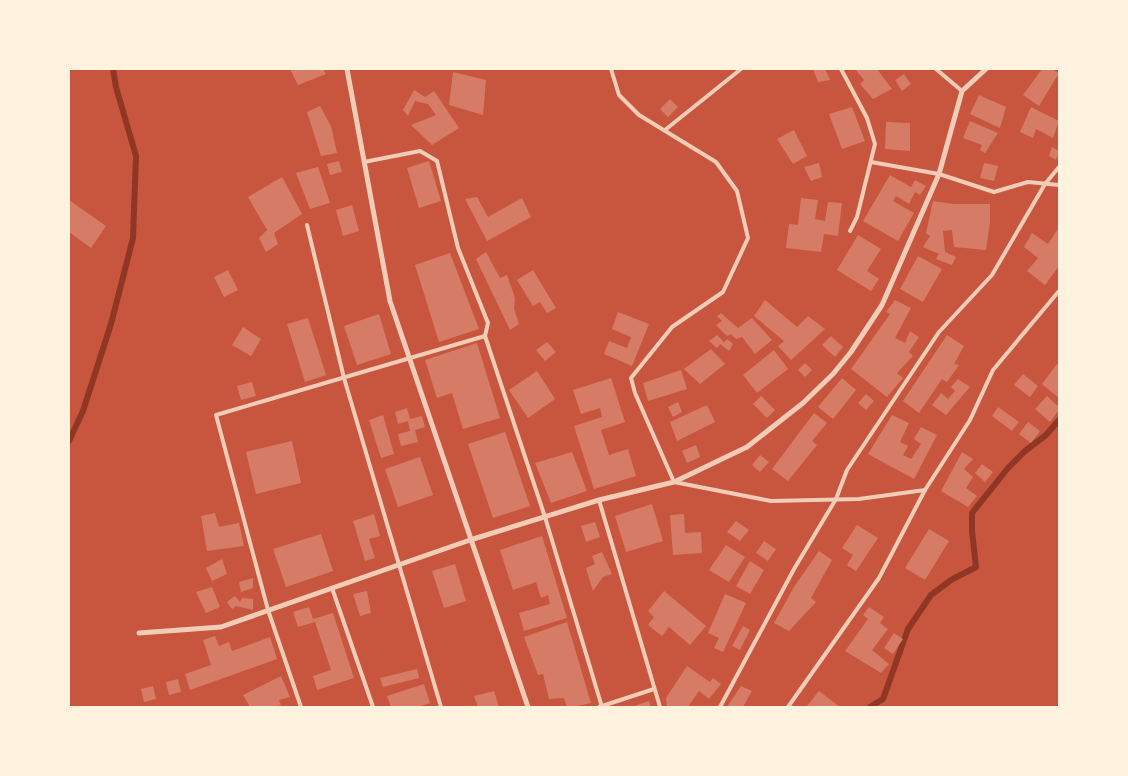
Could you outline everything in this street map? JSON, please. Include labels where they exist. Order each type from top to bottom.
[{"type":"street","points":[[347,69],[390,301],[528,707]]},
{"type":"street","points":[[139,633],[221,626],[470,540],[598,500],[674,482],[746,447],[802,402],[833,374],[851,352],[882,305],[939,174],[962,91],[986,69]]},
{"type":"lane","points":[[611,69],[619,95],[640,115],[716,162],[737,191],[748,238],[723,292],[672,327],[632,378],[635,393],[674,482],[771,501],[859,499],[924,490]]},
{"type":"lane","points":[[664,130],[741,69]]},
{"type":"lane","points":[[841,69],[867,118],[876,144],[857,217],[850,231]]},
{"type":"lane","points":[[936,69],[962,91]]},
{"type":"lane","points":[[364,162],[420,151],[437,161],[458,248],[488,323],[485,336],[545,517],[601,707],[654,689]]},
{"type":"lane","points":[[871,162],[939,174],[994,192],[1028,182],[1059,185]]},
{"type":"lane","points":[[720,707],[794,569],[836,499],[847,470],[939,332],[992,275],[1046,184],[1059,167]]},
{"type":"lane","points":[[307,225],[344,378],[441,707]]},
{"type":"lane","points":[[788,707],[878,578],[924,490],[970,420],[993,370],[1059,291]]},
{"type":"lane","points":[[301,707],[268,610],[216,416],[485,336]]},
{"type":"lane","points":[[598,500],[660,707]]},
{"type":"lane","points":[[332,588],[373,707]]},
{"type":"building","points":[[290,69],[323,69],[326,74],[298,85]]},
{"type":"building","points":[[813,69],[825,69],[830,80],[818,82]]},
{"type":"building","points":[[855,69],[877,69],[892,89],[873,99],[860,84],[864,80]]},
{"type":"building","points":[[1042,69],[1051,69],[1059,73],[1039,106],[1023,95]]},
{"type":"building","points":[[453,72],[486,80],[483,115],[449,105]]},
{"type":"building","points":[[904,74],[911,84],[902,91],[895,80]]},
{"type":"building","points":[[414,90],[425,97],[434,91],[459,128],[432,145],[411,125],[436,115],[428,104],[415,101],[408,116],[403,110]]},
{"type":"building","points":[[979,95],[1006,107],[1000,128],[970,114]]},
{"type":"building","points":[[670,99],[678,107],[668,117],[660,109]]},
{"type":"building","points":[[320,106],[331,126],[337,153],[321,156],[307,112]]},
{"type":"building","points":[[852,107],[865,141],[842,149],[829,114]]},
{"type":"building","points":[[1031,107],[1059,121],[1053,138],[1036,129],[1033,138],[1020,132]]},
{"type":"building","points":[[970,121],[998,133],[985,153],[980,150],[982,145],[963,138]]},
{"type":"building","points":[[886,122],[910,123],[910,151],[885,149]]},
{"type":"building","points":[[794,130],[807,156],[793,164],[777,139]]},
{"type":"building","points":[[1052,147],[1059,151],[1056,160],[1049,156]]},
{"type":"building","points":[[339,161],[342,172],[330,175],[327,164]]},
{"type":"building","points":[[429,161],[441,201],[419,208],[407,168]]},
{"type":"building","points":[[819,163],[822,177],[811,181],[804,167]]},
{"type":"building","points":[[984,163],[998,166],[994,181],[980,178]]},
{"type":"building","points":[[318,167],[330,203],[310,209],[296,173]]},
{"type":"building","points":[[890,175],[911,187],[915,180],[926,186],[920,195],[915,192],[909,204],[896,196],[893,201],[914,213],[898,241],[863,221]]},
{"type":"building","points":[[282,177],[302,214],[274,233],[278,244],[266,252],[259,238],[267,230],[248,197]]},
{"type":"building","points":[[477,197],[488,217],[522,198],[531,217],[487,241],[465,199]]},
{"type":"building","points":[[801,198],[818,200],[815,219],[825,221],[828,202],[842,203],[838,236],[824,234],[821,252],[786,248],[789,224],[798,225]]},
{"type":"building","points":[[69,200],[106,226],[91,248],[69,232]]},
{"type":"building","points":[[933,201],[954,204],[990,204],[990,222],[986,250],[954,247],[952,230],[943,231],[945,252],[956,257],[952,265],[936,259],[939,254],[923,247],[930,236],[926,233]]},
{"type":"building","points":[[352,205],[359,231],[343,236],[336,210]]},
{"type":"building","points":[[1059,227],[1059,266],[1045,285],[1027,271],[1038,258],[1024,247],[1032,233],[1048,244]]},
{"type":"building","points":[[858,235],[881,249],[867,271],[879,279],[871,291],[837,270]]},
{"type":"building","points":[[486,252],[500,278],[507,275],[515,298],[514,309],[519,324],[510,330],[476,259]]},
{"type":"building","points":[[450,253],[479,329],[439,342],[415,265]]},
{"type":"building","points":[[918,256],[942,269],[923,302],[900,289]]},
{"type":"building","points":[[228,270],[238,290],[224,297],[214,277]]},
{"type":"building","points":[[533,270],[556,308],[547,313],[540,302],[533,306],[517,280]]},
{"type":"building","points":[[765,300],[797,327],[808,316],[825,329],[791,360],[778,346],[784,341],[754,316]]},
{"type":"building","points":[[895,300],[911,308],[895,338],[905,343],[910,331],[919,337],[909,352],[913,356],[897,373],[903,378],[887,397],[851,369],[890,314],[886,312]]},
{"type":"building","points":[[618,312],[649,324],[632,366],[604,354],[609,341],[627,348],[631,337],[612,329]]},
{"type":"building","points":[[721,313],[738,328],[752,318],[772,340],[755,354],[742,337],[736,339],[731,334],[727,336],[716,325],[722,321],[717,316]]},
{"type":"building","points":[[379,314],[391,354],[357,365],[344,326]]},
{"type":"building","points":[[308,318],[326,375],[305,382],[287,324]]},
{"type":"building","points":[[243,327],[261,339],[251,356],[232,345]]},
{"type":"building","points":[[717,335],[724,342],[727,339],[733,344],[729,351],[720,344],[717,348],[709,341]]},
{"type":"building","points":[[947,335],[964,346],[954,364],[959,365],[947,382],[942,379],[919,413],[903,401]]},
{"type":"building","points":[[831,336],[843,347],[835,357],[822,345]]},
{"type":"building","points":[[547,342],[556,352],[545,361],[536,350]]},
{"type":"building","points":[[477,343],[500,418],[463,429],[452,393],[437,398],[425,360]]},
{"type":"building","points":[[711,349],[725,364],[700,384],[684,369]]},
{"type":"building","points":[[774,350],[788,369],[757,393],[743,375]]},
{"type":"building","points":[[805,363],[812,370],[805,377],[798,370]]},
{"type":"building","points":[[1057,364],[1059,365],[1059,398],[1042,384]]},
{"type":"building","points":[[681,370],[687,389],[648,401],[643,383]]},
{"type":"building","points":[[537,371],[555,399],[528,418],[509,390]]},
{"type":"building","points":[[1023,374],[1038,386],[1030,397],[1014,385]]},
{"type":"building","points":[[611,378],[625,422],[601,430],[609,455],[628,449],[636,476],[594,489],[574,426],[602,417],[600,408],[581,414],[573,390]]},
{"type":"building","points":[[842,378],[856,390],[833,419],[818,407]]},
{"type":"building","points":[[958,379],[970,387],[946,415],[932,405],[941,393],[948,399],[955,391],[951,387]]},
{"type":"building","points":[[252,382],[256,396],[241,400],[237,386]]},
{"type":"building","points":[[866,394],[874,401],[866,410],[858,403]]},
{"type":"building","points":[[761,396],[775,410],[767,418],[753,404]]},
{"type":"building","points":[[1047,396],[1059,407],[1059,410],[1050,422],[1035,409]]},
{"type":"building","points":[[678,402],[682,412],[673,417],[668,407]]},
{"type":"building","points":[[707,405],[715,422],[677,441],[670,422]]},
{"type":"building","points":[[998,407],[1019,422],[1012,431],[992,416]]},
{"type":"building","points":[[407,408],[410,419],[422,416],[425,427],[415,430],[418,442],[401,446],[398,434],[410,431],[408,421],[398,424],[395,412]]},
{"type":"building","points":[[814,413],[827,423],[812,441],[817,445],[788,481],[772,469]]},
{"type":"building","points":[[383,415],[394,454],[381,458],[369,420]]},
{"type":"building","points":[[892,415],[909,423],[900,442],[908,446],[903,455],[911,459],[921,444],[914,439],[921,427],[937,435],[914,479],[868,454]]},
{"type":"building","points":[[1028,422],[1040,431],[1031,443],[1019,434]]},
{"type":"building","points":[[505,432],[530,506],[493,518],[468,444]]},
{"type":"building","points":[[292,441],[301,483],[256,494],[246,452]]},
{"type":"building","points":[[696,445],[700,457],[687,463],[682,451]]},
{"type":"building","points":[[572,452],[587,491],[551,503],[535,463]]},
{"type":"building","points":[[962,452],[973,459],[964,469],[973,477],[966,488],[977,496],[968,507],[941,491]]},
{"type":"building","points":[[760,455],[769,462],[760,472],[752,465]]},
{"type":"building","points":[[420,457],[433,495],[398,507],[385,469]]},
{"type":"building","points":[[982,464],[993,472],[985,482],[975,473]]},
{"type":"building","points":[[652,504],[663,541],[626,552],[615,516]]},
{"type":"building","points":[[215,513],[219,527],[239,523],[244,546],[207,551],[201,516]]},
{"type":"building","points":[[374,514],[380,536],[369,539],[375,558],[365,561],[353,521]]},
{"type":"building","points":[[684,514],[685,533],[701,532],[702,553],[673,555],[670,515]]},
{"type":"building","points":[[736,521],[749,530],[740,541],[727,532]]},
{"type":"building","points":[[595,522],[600,537],[586,542],[581,526]]},
{"type":"building","points":[[857,525],[878,538],[856,571],[847,565],[853,555],[842,548]]},
{"type":"building","points":[[929,529],[949,541],[925,580],[905,568]]},
{"type":"building","points":[[321,534],[333,571],[286,587],[273,549]]},
{"type":"building","points":[[542,536],[567,618],[524,631],[519,613],[550,604],[548,595],[541,598],[536,582],[513,590],[500,550]]},
{"type":"building","points":[[764,541],[776,549],[768,561],[756,553]]},
{"type":"building","points":[[726,545],[745,557],[729,582],[709,570]]},
{"type":"building","points":[[819,551],[832,560],[811,598],[816,602],[789,631],[774,623],[794,587]]},
{"type":"building","points":[[602,552],[612,574],[603,577],[593,591],[586,568],[595,564],[592,556]]},
{"type":"building","points":[[222,559],[227,574],[212,581],[206,568]]},
{"type":"building","points":[[750,561],[764,570],[750,594],[736,586]]},
{"type":"building","points":[[455,564],[466,601],[444,608],[432,571]]},
{"type":"building","points":[[253,578],[253,588],[241,592],[239,582]]},
{"type":"building","points":[[212,587],[220,607],[206,613],[196,592]]},
{"type":"building","points":[[367,591],[371,613],[360,616],[353,594]]},
{"type":"building","points":[[664,591],[706,626],[690,645],[669,627],[662,636],[648,625],[654,617],[648,611]]},
{"type":"building","points":[[725,594],[746,603],[723,652],[714,648],[719,638],[708,633]]},
{"type":"building","points":[[235,596],[240,602],[242,598],[253,599],[253,610],[236,606],[232,609],[227,602]]},
{"type":"building","points":[[309,607],[313,619],[333,613],[354,678],[317,690],[313,676],[331,670],[315,622],[298,627],[293,612]]},
{"type":"building","points":[[869,607],[884,617],[880,623],[888,629],[872,650],[889,664],[881,673],[845,651],[868,619],[863,615]]},
{"type":"building","points":[[567,622],[591,703],[572,707],[567,707],[564,698],[549,699],[543,674],[538,675],[524,637]]},
{"type":"building","points":[[743,626],[750,630],[740,650],[732,646]]},
{"type":"building","points":[[894,633],[903,639],[893,654],[884,648]]},
{"type":"building","points":[[215,636],[219,646],[229,642],[232,651],[270,637],[277,659],[190,690],[185,674],[211,665],[203,640]]},
{"type":"building","points":[[687,666],[710,682],[713,678],[721,684],[709,699],[699,691],[688,707],[667,707],[666,698]]},
{"type":"building","points":[[417,669],[419,678],[383,687],[380,678]]},
{"type":"building","points":[[281,676],[290,697],[279,700],[281,705],[275,707],[250,707],[243,695]]},
{"type":"building","points":[[178,679],[181,692],[169,695],[166,682]]},
{"type":"building","points":[[424,684],[430,703],[418,707],[391,707],[387,696]]},
{"type":"building","points":[[153,686],[156,699],[144,702],[141,689]]},
{"type":"building","points":[[741,686],[752,691],[743,707],[727,707]]},
{"type":"building","points":[[494,691],[499,707],[478,707],[474,696]]},
{"type":"building","points":[[819,691],[840,707],[808,707]]},
{"type":"building","points":[[649,701],[651,707],[631,707]]},
{"type":"waterway","points":[[69,441],[83,411],[111,324],[133,238],[136,156],[116,87],[113,69]]},
{"type":"waterway","points":[[870,707],[883,699],[908,629],[931,595],[951,580],[976,567],[972,513],[1008,468],[1025,451],[1046,435],[1059,420]]}]
